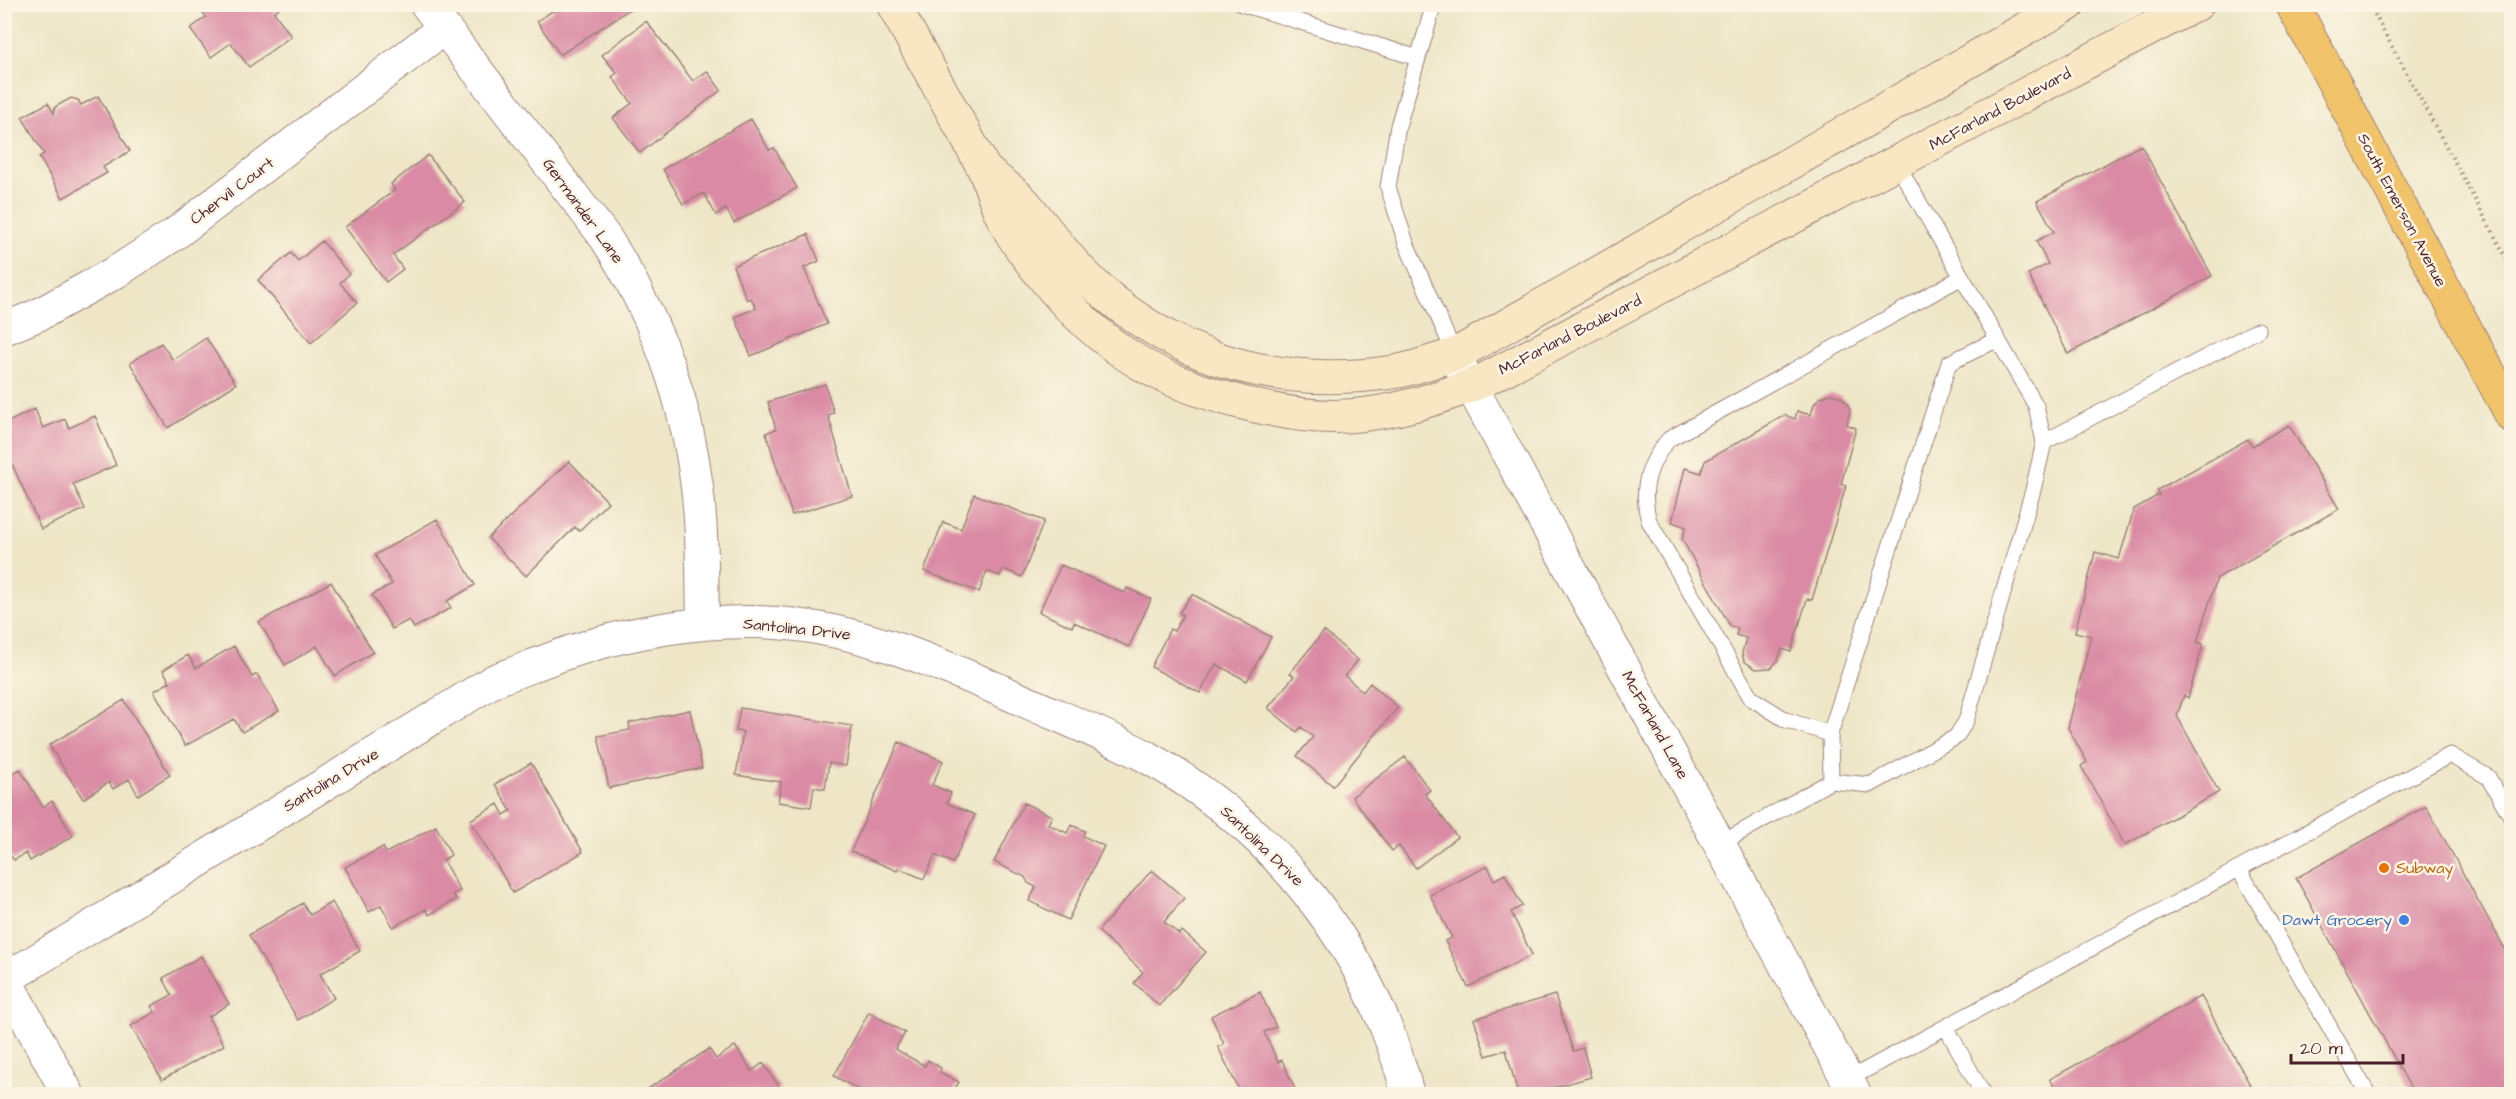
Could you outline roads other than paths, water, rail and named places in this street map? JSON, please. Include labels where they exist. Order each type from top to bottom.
[{"type":"main road","name":"South Emerson Avenue","points":[[2292,4],[2511,416]]},
{"type":"street","name":"McFarland Boulevard","points":[[893,4],[984,170],[1002,217],[1064,302],[1096,332],[1138,362],[1162,374],[1240,402],[1294,414],[1323,416],[1373,413],[1413,406],[1471,385],[1897,164],[2197,4]]},
{"type":"street","name":"McFarland Boulevard","points":[[984,170],[1026,204],[1055,242],[1097,287],[1157,332],[1200,352],[1275,375],[1317,378],[1396,372],[1455,355],[2069,4]]},
{"type":"street","name":"Chervil Court","points":[[4,329],[40,314],[116,272],[175,234],[435,16]]},
{"type":"street","name":"Germander Lane","points":[[435,16],[605,237],[656,331],[685,417],[696,476],[703,624]]},
{"type":"street","name":"McFarland Lane","points":[[1455,355],[1851,1087]]},
{"type":"street","name":"Santolina Drive","points":[[5,980],[488,683],[583,648],[617,639],[703,624],[759,622],[857,636],[892,645],[945,666],[1131,749],[1191,784],[1226,810],[1272,851],[1327,917],[1364,977],[1378,1007],[1392,1041],[1408,1095]]},
{"type":"street","points":[[5,980],[68,1095]]},
{"type":"lane","points":[[1242,4],[1418,58]]},
{"type":"lane","points":[[1434,4],[1398,126],[1388,187],[1406,243],[1455,355]]},
{"type":"lane","points":[[2507,4],[2511,13]]},
{"type":"lane","points":[[1720,844],[1831,781],[1870,785],[1956,737],[1966,721],[2033,490],[2044,442],[2036,405],[1897,164]]},
{"type":"lane","points":[[1830,734],[1786,720],[1751,698],[1649,521],[1643,499],[1654,455],[1669,439],[1962,277]]},
{"type":"lane","points":[[2044,442],[2258,330]]},
{"type":"lane","points":[[1831,781],[1830,734],[1949,363],[1998,339]]},
{"type":"lane","points":[[1851,1087],[1946,1027],[2450,755],[2488,777],[2511,818]]},
{"type":"lane","points":[[2239,869],[2368,1095]]},
{"type":"lane","points":[[1946,1027],[1983,1095]]},
{"type":"place","name":"Subway","points":[[2384,868]]},
{"type":"place","name":"Dawt Grocery","points":[[2404,920]]}]
